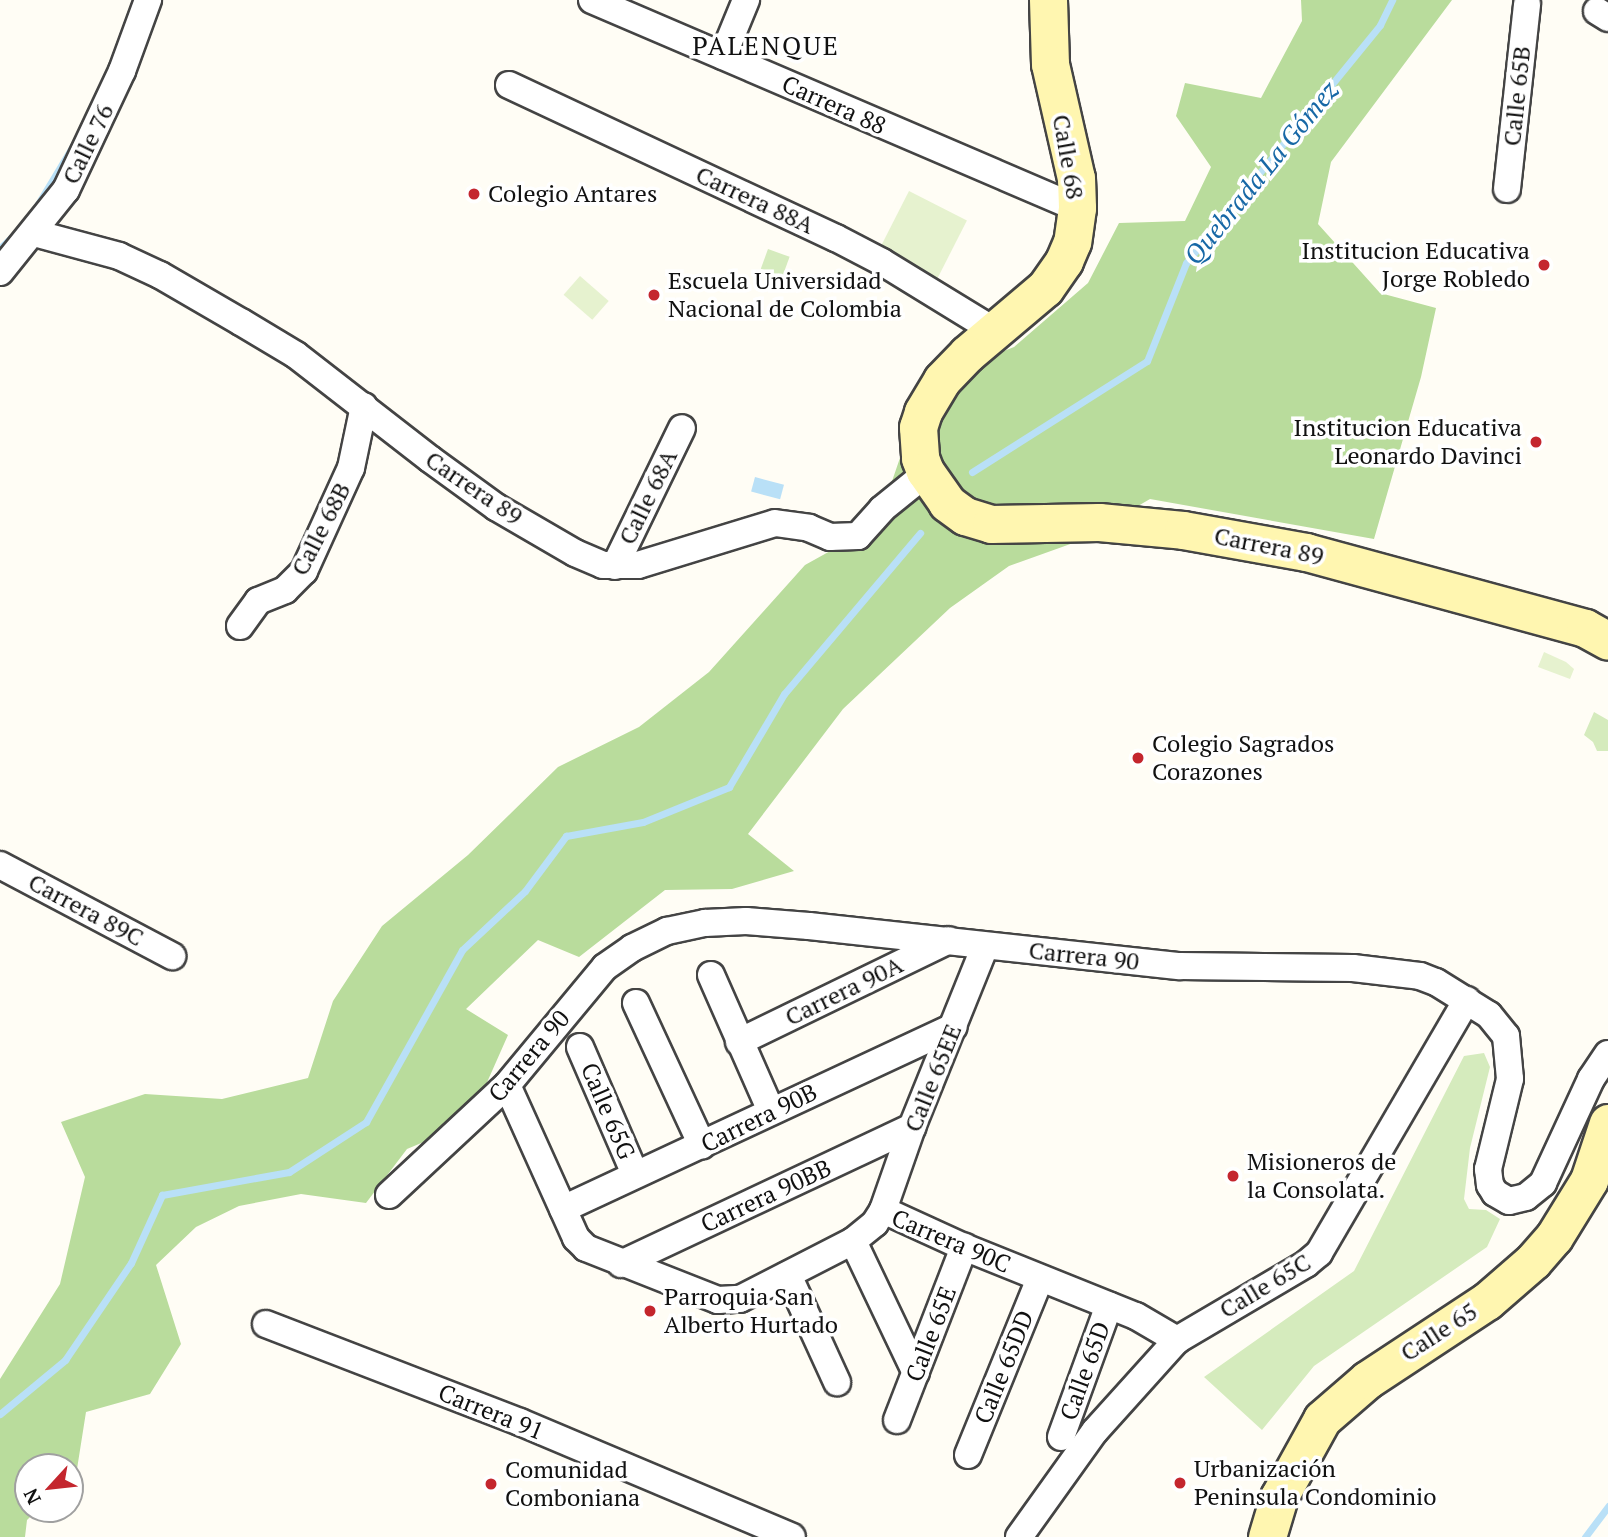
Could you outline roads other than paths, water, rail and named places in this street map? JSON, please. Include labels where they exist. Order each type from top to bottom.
[{"type":"street","name":"Calle 76","points":[[0,272],[66,190],[97,127],[148,0]]},
{"type":"street","name":"Carrera 88","points":[[592,0],[1077,208]]},
{"type":"street","points":[[723,56],[746,0]]},
{"type":"street","name":"Calle 68","points":[[980,342],[1045,288],[1060,268],[1072,242],[1077,208],[1076,178],[1050,64],[1048,0]]},
{"type":"street","name":"Calle 65B","points":[[1507,189],[1527,4]]},
{"type":"street","name":"Carrera 88A","points":[[509,85],[882,262],[980,342]]},
{"type":"street","name":"Carrera 89","points":[[34,233],[119,256],[160,275],[296,355],[496,507],[592,562],[615,566],[638,565],[775,523],[809,528],[830,537],[858,536],[882,509],[918,480],[933,485]]},
{"type":"street","name":"Carrera 89","points":[[980,342],[937,387],[918,427],[920,458],[933,485],[953,508],[977,520],[991,524],[1090,521],[1240,539],[1405,577],[1585,628],[1608,640]]},
{"type":"street","name":"Calle 68B","points":[[240,626],[258,601],[285,590],[304,571],[351,468],[364,406]]},
{"type":"street","name":"Calle 68A","points":[[615,566],[682,428]]},
{"type":"street","name":"Carrera 89C","points":[[0,865],[172,956]]},
{"type":"street","name":"Carrera 90","points":[[389,1195],[507,1085],[605,967],[632,948],[667,931],[705,923],[747,920],[1180,966],[1385,970],[1420,976],[1467,1000],[1501,1027],[1509,1048],[1510,1079],[1488,1169],[1490,1185],[1495,1193],[1509,1201],[1527,1197],[1543,1183],[1591,1079],[1608,1054]]},
{"type":"street","name":"Carrera 90A","points":[[740,1042],[949,940]]},
{"type":"street","name":"Calle 65EE","points":[[883,1210],[912,1127],[985,946]]},
{"type":"street","points":[[711,975],[771,1111]]},
{"type":"street","name":"Calle 65C","points":[[1019,1537],[1095,1431],[1177,1340],[1306,1264],[1318,1253],[1467,1000]]},
{"type":"street","points":[[636,1003],[702,1145]]},
{"type":"street","name":"Carrera 90B","points":[[563,1209],[954,1027]]},
{"type":"street","name":"Calle 65G","points":[[580,1047],[635,1174]]},
{"type":"street","points":[[507,1085],[563,1209]]},
{"type":"street","name":"Calle 65","points":[[1267,1537],[1279,1497],[1322,1419],[1367,1380],[1487,1301],[1533,1261],[1554,1237],[1589,1180],[1608,1123]]},
{"type":"street","name":"Carrera 90BB","points":[[621,1264],[912,1127]]},
{"type":"street","name":"Carrera 90C","points":[[563,1209],[580,1243],[621,1264],[726,1302],[740,1299],[853,1241],[875,1223],[883,1210],[1040,1279],[1145,1320],[1177,1340]]},
{"type":"street","points":[[853,1241],[916,1373]]},
{"type":"street","name":"Calle 65E","points":[[897,1420],[964,1247]]},
{"type":"street","points":[[789,1275],[837,1382]]},
{"type":"street","name":"Calle 65DD","points":[[968,1455],[1040,1279]]},
{"type":"street","name":"Calle 65D","points":[[1060,1437],[1109,1305]]},
{"type":"street","name":"Carrera 91","points":[[266,1324],[520,1422],[792,1537]]},
{"type":"water","points":[[755,477],[784,485],[780,499],[751,491]]},
{"type":"waterway","name":"Quebrada La Gómez","points":[[972,472],[1147,361],[1186,263],[1380,25],[1392,0]]},
{"type":"waterway","points":[[35,209],[74,144]]},
{"type":"waterway","points":[[0,248],[15,234]]},
{"type":"waterway","name":"Quebrada La Gómez","points":[[0,1414],[65,1360],[131,1263],[162,1195],[289,1172],[366,1122],[462,950],[525,891],[566,836],[643,822],[729,787],[784,694],[920,533]]},
{"type":"waterway","points":[[1585,1537],[1608,1506]]},
{"type":"place","name":"Colegio Antares","points":[[474,194]]},
{"type":"place","name":"Institucion Educativa Jorge Robledo","points":[[1544,265]]},
{"type":"place","name":"Escuela Universidad Nacional de Colombia","points":[[654,295]]},
{"type":"place","name":"Institucion Educativa Leonardo Davinci","points":[[1536,442]]},
{"type":"place","name":"Colegio Sagrados Corazones","points":[[1138,758]]},
{"type":"place","name":"Misioneros de la Consolata.","points":[[1233,1176]]},
{"type":"place","name":"Parroquia San Alberto Hurtado","points":[[650,1311]]},
{"type":"place","name":"Urbanización Peninsula Condominio","points":[[1180,1483]]},
{"type":"place","name":"Comunidad Comboniana","points":[[491,1484]]},
{"type":"district","name":"PALENQUE","points":[[766,46]]}]
